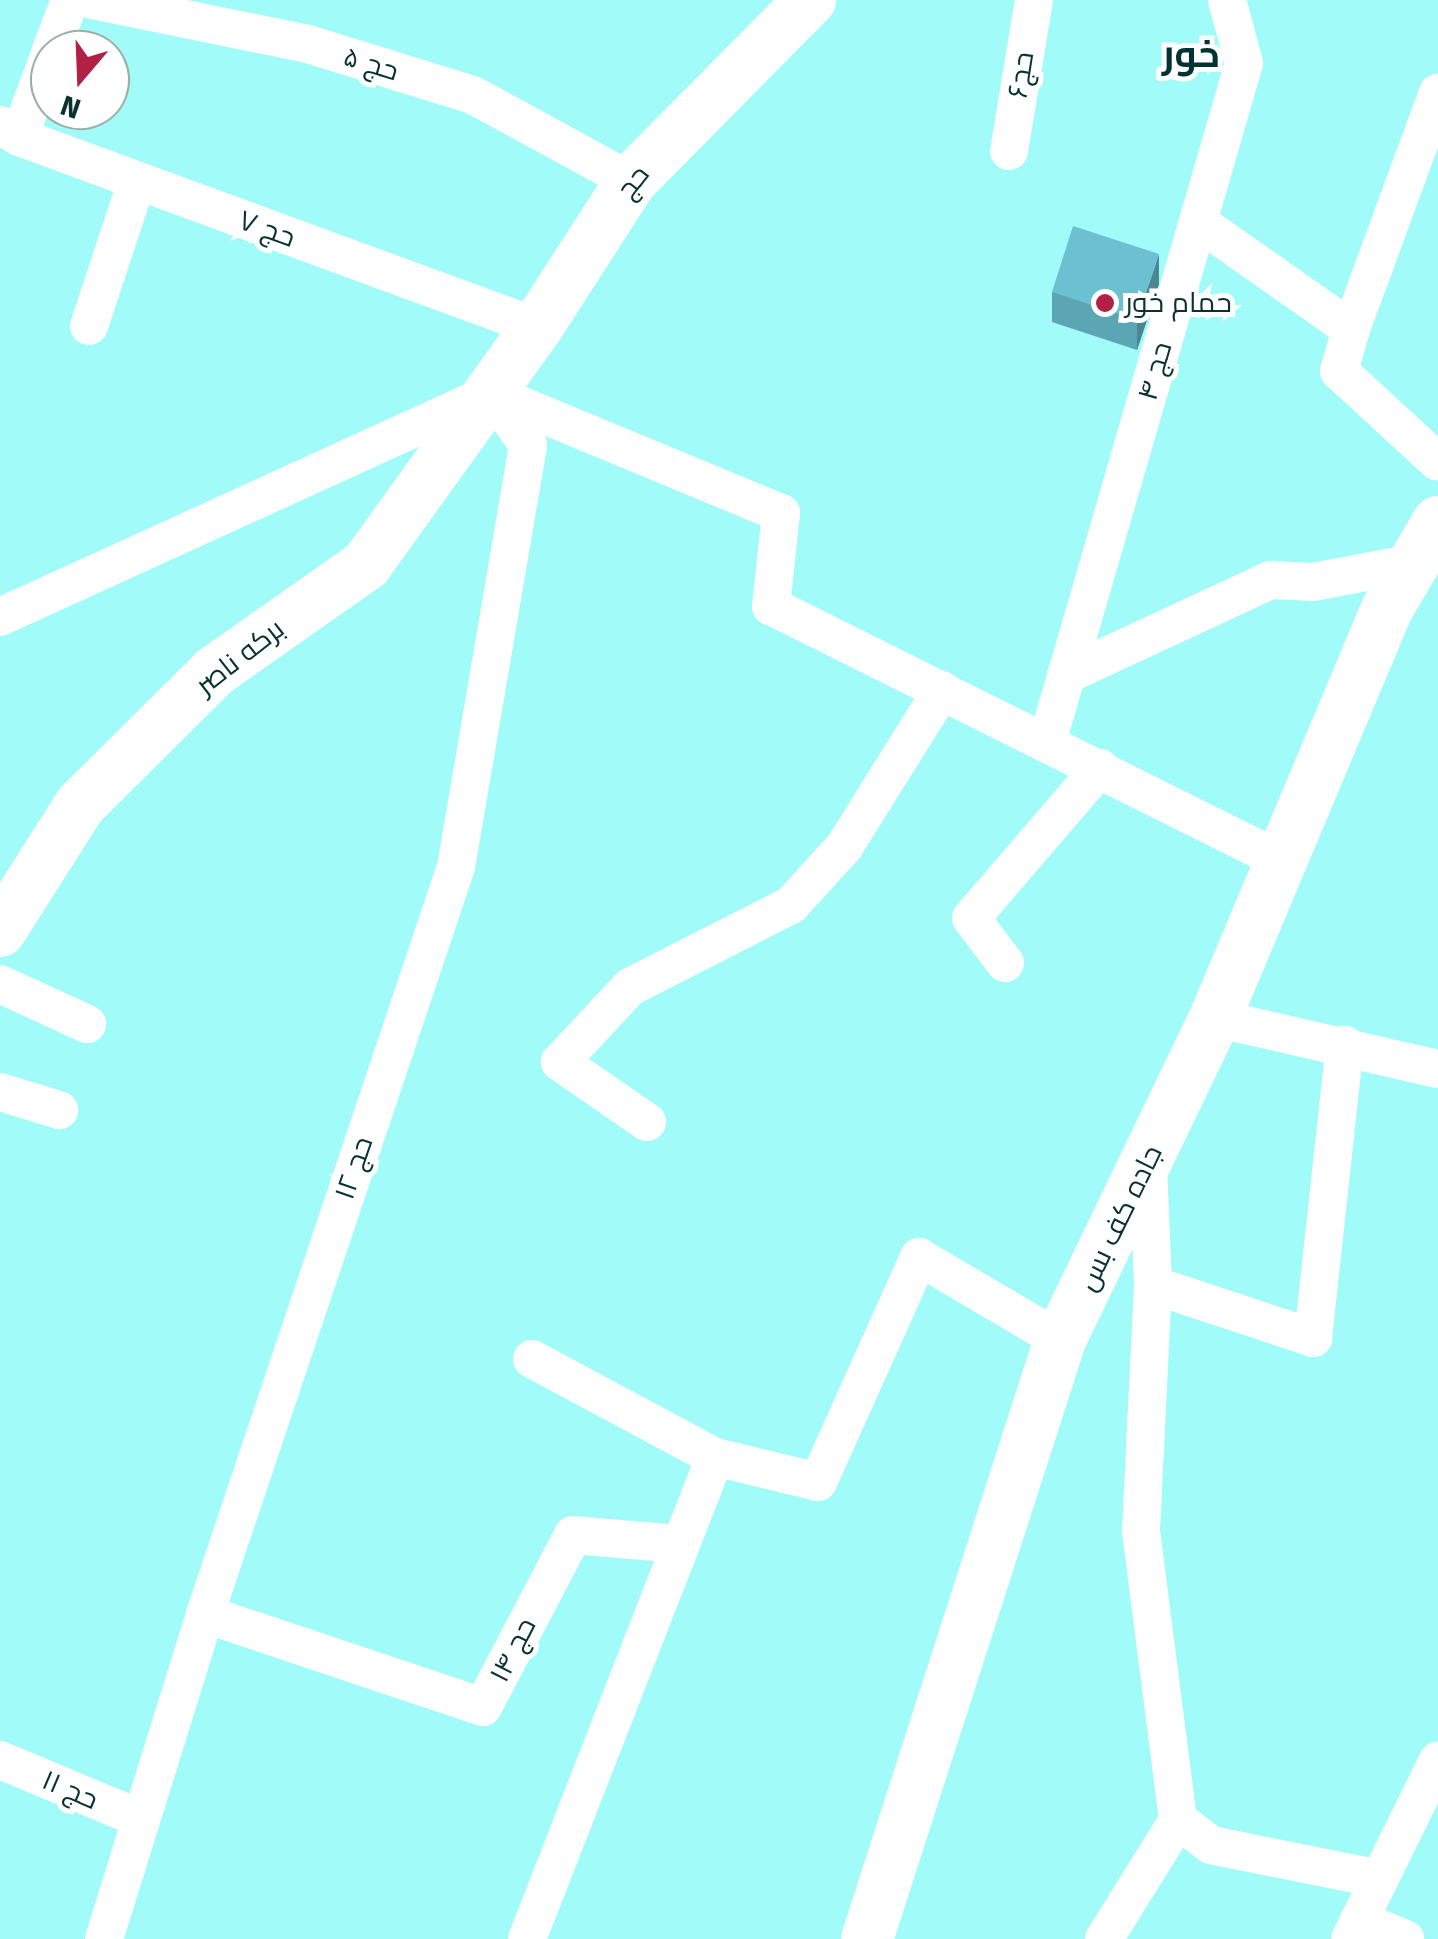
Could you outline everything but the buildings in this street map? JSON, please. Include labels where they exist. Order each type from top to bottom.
[{"type":"street","points":[[59,30],[70,0]]},
{"type":"street","name":"حج ۵","points":[[92,0],[308,44],[472,95],[631,181]]},
{"type":"street","name":"حج","points":[[491,393],[631,181],[810,0]]},
{"type":"street","name":"حج۶","points":[[1009,151],[1034,0]]},
{"type":"street","name":"حج ۴","points":[[1047,742],[1244,63],[1227,0]]},
{"type":"street","points":[[10,131],[30,92]]},
{"type":"street","points":[[1435,110],[1352,329],[1340,371],[1438,462]]},
{"type":"street","name":"حج ۷","points":[[10,131],[537,327]]},
{"type":"street","points":[[89,326],[138,181]]},
{"type":"street","points":[[1200,223],[1352,329]]},
{"type":"street","points":[[0,617],[491,393],[781,513],[771,606],[1280,860]]},
{"type":"street","name":"برکه ناصر","points":[[0,931],[80,805],[214,671],[366,565],[491,393]]},
{"type":"street","name":"حج ۱۲","points":[[104,1939],[205,1614],[456,867],[528,445],[491,393]]},
{"type":"street","points":[[1066,676],[1271,580],[1313,582],[1426,542]]},
{"type":"street","name":"جاده کف بس","points":[[867,1939],[1060,1340],[1215,1018],[1387,609],[1426,542]]},
{"type":"street","points":[[647,1122],[560,1062],[630,987],[790,905],[844,847],[942,690]]},
{"type":"street","points":[[1005,963],[971,918],[1100,768]]},
{"type":"street","points":[[0,984],[86,1024]]},
{"type":"street","points":[[1215,1018],[1345,1044],[1438,1069]]},
{"type":"street","points":[[1154,1285],[1313,1338],[1345,1044]]},
{"type":"street","points":[[0,1092],[59,1110]]},
{"type":"street","points":[[1104,1939],[1178,1820],[1140,1530],[1154,1285],[1148,1162]]},
{"type":"street","points":[[532,1359],[715,1457],[818,1482],[919,1257],[1060,1340]]},
{"type":"street","points":[[527,1939],[715,1457]]},
{"type":"street","name":"حج ۱۴","points":[[205,1614],[483,1707],[573,1534],[680,1544]]},
{"type":"street","name":"حج ۱۱","points":[[0,1760],[141,1819]]},
{"type":"street","points":[[1405,1939],[1355,1930],[1438,1760]]},
{"type":"street","points":[[1178,1820],[1212,1845],[1380,1879]]},
{"type":"place","name":"حمام خور","points":[[1105,303]]},
{"type":"district","name":"خور","points":[[1191,55]]}]
